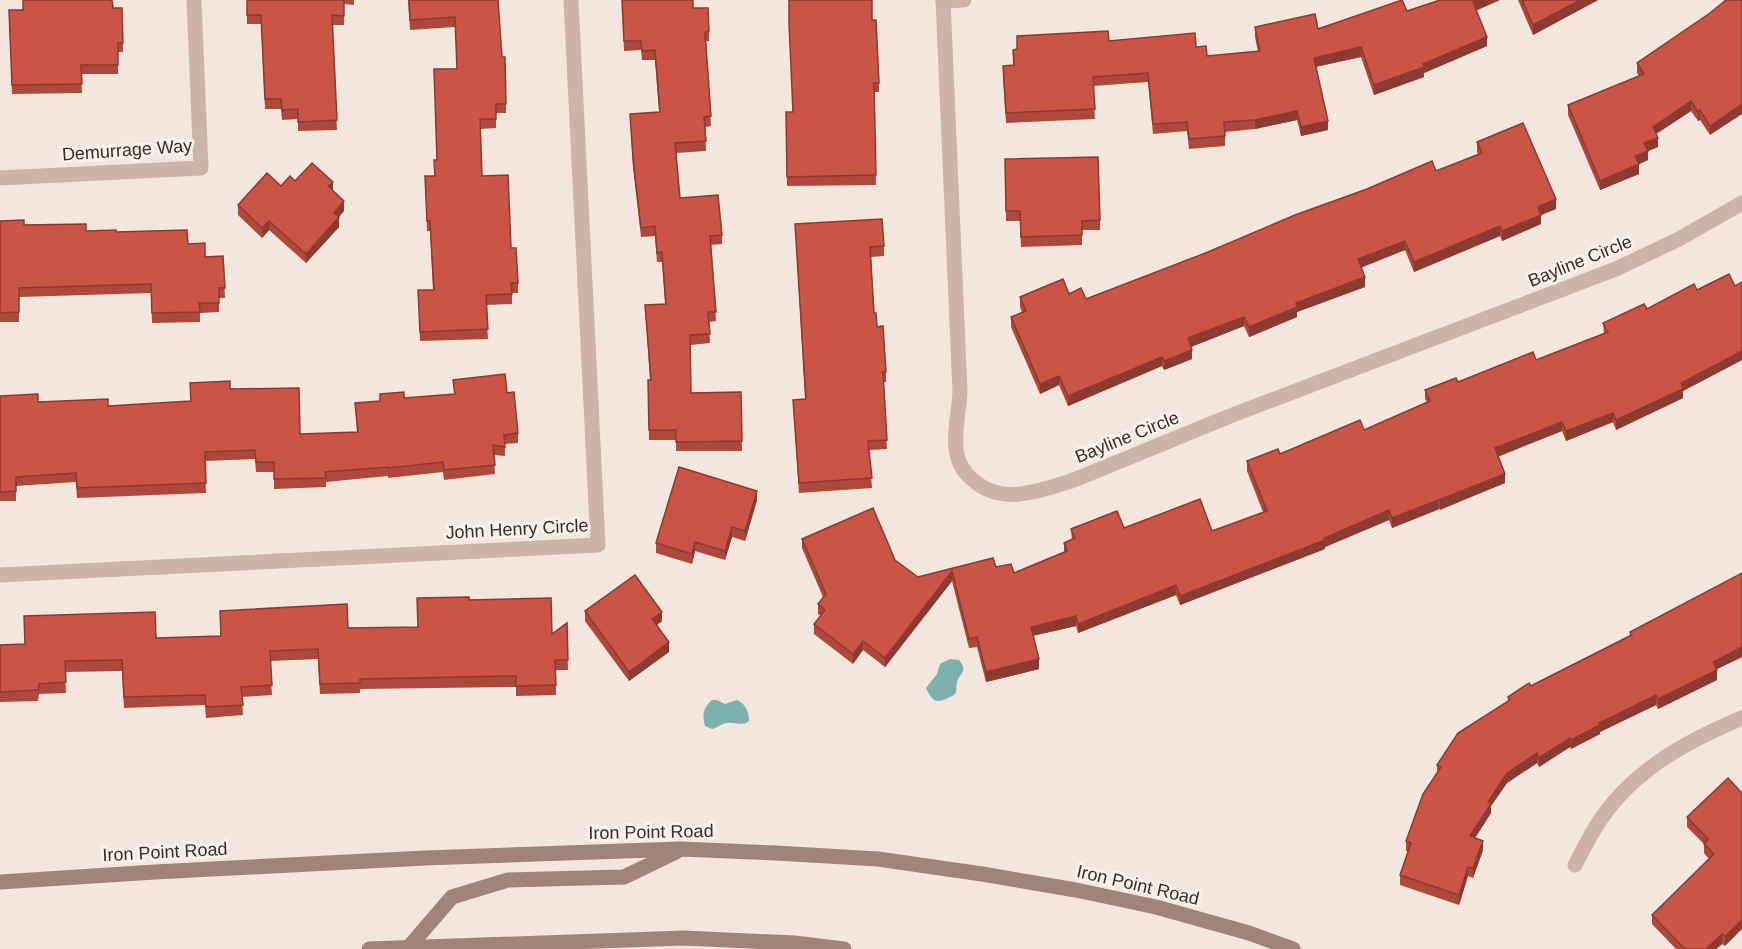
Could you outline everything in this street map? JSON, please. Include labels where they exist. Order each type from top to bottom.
[{"type":"main road","name":"Iron Point Road","points":[[0,882],[425,858],[681,849],[878,860],[982,874],[1156,907],[1249,933],[1293,949]]},
{"type":"main road","points":[[409,947],[452,897],[508,880],[624,877],[681,849]]},
{"type":"main road","points":[[369,949],[684,938],[844,949]]},
{"type":"street","name":"Demurrage Way","points":[[0,178],[201,168],[194,0]]},
{"type":"street","name":"John Henry Circle","points":[[0,575],[598,545],[571,0]]},
{"type":"street","points":[[943,1],[964,0]]},
{"type":"street","name":"Bayline Circle","points":[[943,1],[960,392],[956,449],[960,465],[969,477],[980,487],[999,494],[1015,495],[1074,480],[1230,416],[1616,269],[1679,239],[1742,203]]},
{"type":"street","points":[[1575,864],[1603,814],[1642,774],[1693,740],[1742,718]]},
{"type":"water","points":[[950,659],[959,660],[963,671],[953,696],[937,701],[930,696],[926,688],[937,674],[940,664]]},
{"type":"water","points":[[712,700],[725,704],[740,701],[746,708],[749,721],[741,724],[726,723],[712,729],[705,726],[704,712]]},
{"type":"building","points":[[23,0],[112,0],[113,8],[122,8],[123,43],[118,43],[118,65],[81,65],[82,84],[12,85],[9,10],[23,10]]},
{"type":"building","points":[[247,0],[344,0],[344,16],[332,15],[337,120],[298,122],[298,109],[282,110],[281,99],[265,99],[261,15],[247,15]]},
{"type":"building","points":[[409,0],[498,0],[502,57],[505,57],[506,104],[496,104],[496,119],[480,119],[482,176],[508,175],[511,248],[516,248],[518,283],[511,283],[512,294],[486,295],[488,329],[420,332],[418,290],[434,290],[425,176],[435,176],[434,160],[437,160],[434,69],[457,69],[455,17],[410,20]]},
{"type":"building","points":[[622,0],[693,0],[693,8],[708,8],[709,31],[705,32],[711,116],[704,117],[706,141],[675,143],[680,198],[718,195],[722,235],[710,236],[716,312],[708,312],[710,334],[690,335],[691,393],[741,392],[742,441],[676,442],[676,430],[649,430],[648,380],[651,380],[645,305],[666,304],[662,252],[657,253],[655,226],[641,228],[630,114],[660,112],[655,50],[642,51],[641,41],[624,41]]},
{"type":"building","points":[[789,0],[872,0],[872,20],[876,20],[879,83],[874,83],[876,175],[787,177],[786,112],[793,112]]},
{"type":"building","points":[[1402,0],[1407,11],[1440,0],[1477,0],[1473,2],[1487,37],[1423,64],[1424,67],[1374,85],[1361,47],[1314,58],[1328,121],[1301,127],[1297,111],[1255,120],[1224,122],[1225,136],[1189,139],[1187,122],[1153,124],[1148,73],[1093,77],[1095,109],[1006,113],[1003,66],[1014,65],[1013,50],[1017,49],[1017,36],[1108,31],[1109,41],[1195,33],[1196,47],[1206,46],[1207,56],[1260,51],[1255,27],[1315,14],[1318,29]]},
{"type":"building","points":[[1522,0],[1580,0],[1533,25]]},
{"type":"building","points":[[1726,0],[1742,0],[1742,104],[1710,126],[1691,101],[1653,127],[1658,138],[1644,143],[1648,151],[1635,156],[1639,164],[1600,181],[1568,105],[1644,74],[1637,63]]},
{"type":"building","points":[[1523,123],[1556,199],[1538,207],[1541,215],[1502,231],[1500,226],[1414,262],[1405,241],[1358,259],[1365,277],[1296,303],[1297,307],[1249,327],[1244,317],[1188,338],[1192,350],[1164,361],[1162,357],[1068,396],[1059,376],[1040,384],[1011,317],[1026,311],[1020,297],[1063,279],[1069,294],[1081,288],[1086,299],[1208,252],[1295,215],[1367,189],[1432,161],[1436,171],[1482,153],[1477,142]]},
{"type":"building","points":[[1098,157],[1100,220],[1082,221],[1082,235],[1021,237],[1020,211],[1006,211],[1005,159]]},
{"type":"building","points":[[312,163],[333,182],[328,186],[344,201],[334,213],[339,217],[306,254],[269,221],[262,228],[238,205],[267,173],[281,186],[290,176],[295,181]]},
{"type":"building","points":[[882,219],[884,246],[870,247],[874,313],[876,313],[877,327],[883,326],[887,440],[868,441],[872,478],[799,483],[793,400],[806,399],[795,224]]},
{"type":"building","points":[[24,220],[24,225],[86,224],[86,231],[187,230],[188,244],[205,243],[205,257],[223,256],[225,288],[219,288],[219,303],[199,303],[200,312],[152,313],[151,284],[19,288],[19,312],[0,313],[0,221]]},
{"type":"building","points":[[1729,274],[1735,286],[1742,282],[1742,351],[1681,383],[1683,389],[1616,420],[1613,413],[1566,431],[1562,422],[1495,448],[1505,474],[1392,518],[1389,510],[1324,538],[1325,540],[1180,596],[1176,585],[1078,624],[1076,616],[1031,627],[1039,659],[986,672],[977,637],[969,639],[952,571],[885,658],[863,641],[853,654],[814,624],[825,610],[818,604],[826,594],[802,539],[873,508],[895,560],[918,577],[993,558],[996,567],[1011,564],[1014,573],[1067,551],[1064,543],[1075,538],[1071,529],[1117,511],[1124,528],[1200,499],[1212,531],[1267,511],[1247,461],[1278,449],[1280,454],[1360,420],[1364,430],[1430,401],[1425,390],[1456,378],[1458,382],[1533,352],[1536,360],[1608,332],[1603,323],[1644,304],[1647,309],[1694,284],[1697,290]]},
{"type":"building","points":[[505,374],[507,393],[514,392],[518,433],[504,435],[505,447],[493,445],[495,465],[444,470],[443,462],[325,472],[326,478],[274,479],[274,462],[256,462],[255,450],[205,452],[206,483],[77,488],[76,473],[16,477],[16,491],[0,492],[0,396],[38,394],[38,402],[108,399],[108,406],[191,401],[190,383],[230,381],[230,389],[299,388],[300,434],[358,432],[355,403],[380,401],[380,394],[404,392],[404,398],[455,394],[453,380]]},
{"type":"building","points":[[679,467],[757,491],[745,531],[732,527],[725,551],[695,542],[692,554],[656,543]]},
{"type":"building","points":[[1742,573],[1742,647],[1713,662],[1717,670],[1658,699],[1656,695],[1599,723],[1600,725],[1571,740],[1570,738],[1539,758],[1537,753],[1507,773],[1488,802],[1491,804],[1470,836],[1483,841],[1473,868],[1468,867],[1459,895],[1400,875],[1411,843],[1406,841],[1423,794],[1441,767],[1437,765],[1458,733],[1510,700],[1508,697],[1529,683],[1531,686],[1632,635],[1630,632]]},
{"type":"building","points":[[635,575],[662,612],[652,619],[669,642],[629,672],[585,611]]},
{"type":"building","points":[[469,597],[469,600],[551,598],[552,634],[567,623],[568,660],[555,660],[556,685],[516,686],[516,676],[360,679],[360,683],[320,684],[318,649],[270,651],[272,685],[241,687],[243,705],[206,707],[205,695],[124,697],[122,660],[65,661],[66,682],[39,684],[38,690],[0,692],[0,645],[25,644],[24,616],[155,612],[156,638],[221,636],[220,611],[347,604],[348,628],[418,627],[417,598]]},
{"type":"building","points":[[1728,778],[1742,793],[1742,920],[1706,949],[1685,949],[1652,915],[1714,854],[1704,844],[1708,839],[1687,817]]}]
